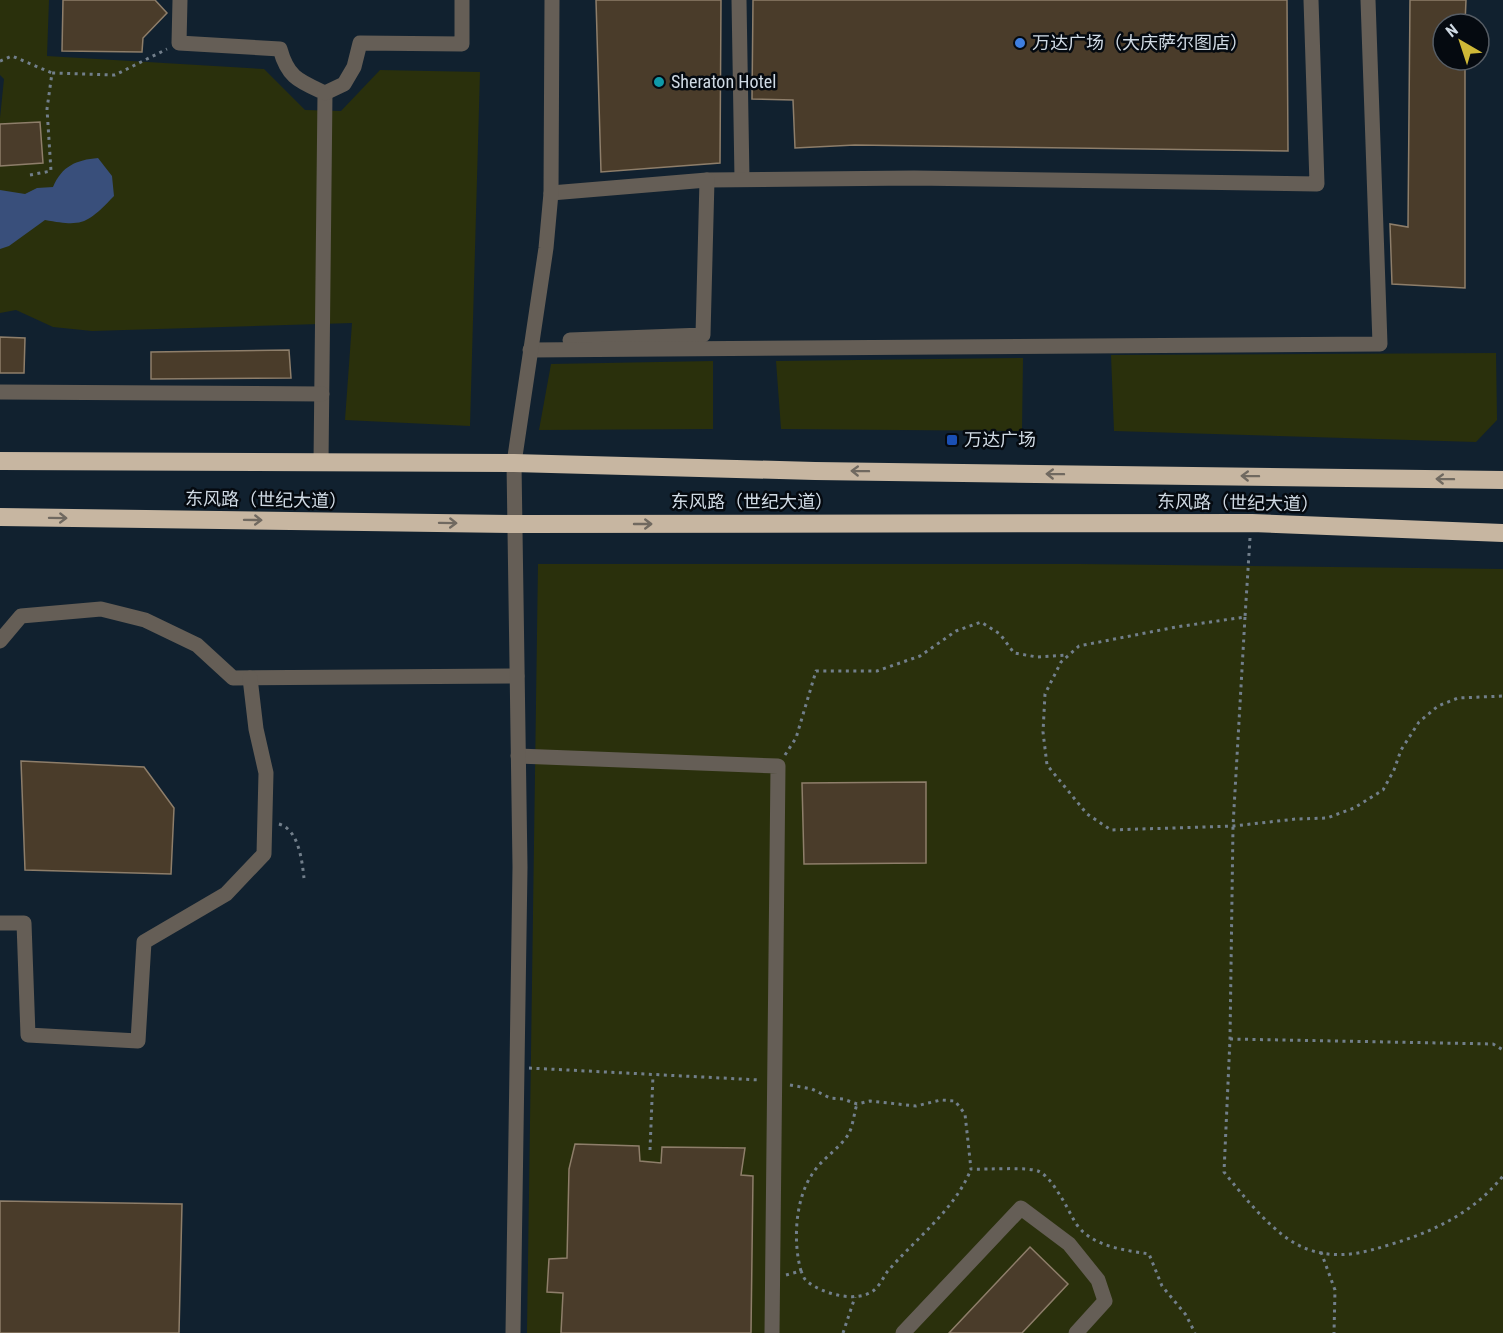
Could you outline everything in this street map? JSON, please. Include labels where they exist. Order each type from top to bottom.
[{"type":"highway","name":"东风路（世纪大道）","points":[[0,461],[514,463],[815,471],[1503,480]]},
{"type":"highway","name":"东风路（世纪大道）","points":[[0,517],[514,524],[1252,523],[1503,533]]},
{"type":"street","points":[[180,0],[179,43],[280,49],[284,63],[297,80],[325,93]]},
{"type":"street","points":[[325,93],[344,84],[354,67],[360,43],[462,44],[462,0]]},
{"type":"street","points":[[513,1333],[520,867],[514,463],[546,248],[550,193],[552,0]]},
{"type":"street","points":[[739,0],[741,179]]},
{"type":"street","points":[[550,193],[741,179],[914,178],[1317,184],[1311,0]]},
{"type":"street","points":[[530,346],[1380,344],[1368,0]]},
{"type":"street","points":[[321,463],[325,93]]},
{"type":"street","points":[[530,346],[703,335],[707,180]]},
{"type":"street","points":[[0,392],[322,394]]},
{"type":"street","points":[[0,641],[21,616],[101,609],[145,620],[196,645],[233,678],[517,676]]},
{"type":"street","points":[[0,923],[24,923],[28,1035],[138,1041],[144,942],[226,894],[264,854],[266,773],[256,729],[250,678]]},
{"type":"street","points":[[518,756],[778,766],[772,1333]]},
{"type":"street","points":[[903,1333],[1021,1209],[1069,1244],[1098,1280],[1105,1301],[1076,1333]]},
{"type":"path","points":[[0,61],[12,56],[51,73],[115,75],[179,43]]},
{"type":"path","points":[[30,175],[51,171],[47,109],[51,73]]},
{"type":"path","points":[[1252,523],[1233,826],[1230,1039],[1224,1172],[1265,1219],[1306,1249],[1358,1255],[1425,1234],[1459,1216],[1493,1189],[1503,1176]]},
{"type":"path","points":[[1245,618],[1114,638],[1079,646],[1061,662],[1045,694],[1044,743],[1047,765],[1087,814],[1111,830],[1233,826],[1327,818],[1354,808],[1383,790],[1394,770],[1401,750],[1419,722],[1438,706],[1458,698],[1503,696]]},
{"type":"path","points":[[778,766],[796,738],[816,671],[878,671],[920,656],[956,631],[981,622],[1000,634],[1014,653],[1037,657],[1069,655]]},
{"type":"path","points":[[266,821],[284,826],[295,838],[302,857],[304,878]]},
{"type":"path","points":[[1230,1039],[1493,1044],[1503,1050]]},
{"type":"path","points":[[517,1067],[775,1081],[812,1089],[830,1098],[843,1099],[857,1104],[870,1101],[916,1106],[941,1100],[955,1101],[965,1114],[971,1168],[966,1183],[933,1223],[887,1272],[874,1291],[855,1298],[828,1292],[806,1282],[797,1258],[796,1241],[798,1219],[810,1176],[848,1134],[857,1104]]},
{"type":"path","points":[[650,1150],[653,1075]]},
{"type":"path","points":[[971,1168],[1029,1169],[1040,1172],[1063,1199],[1079,1227],[1092,1237],[1112,1247],[1149,1254],[1162,1286],[1186,1315],[1195,1333]]},
{"type":"path","points":[[1321,1252],[1335,1290],[1334,1333]]},
{"type":"path","points":[[772,1278],[801,1271]]},
{"type":"path","points":[[843,1333],[855,1298]]},
{"type":"green space","points":[[0,0],[49,0],[47,56],[264,69],[305,110],[341,111],[380,70],[480,72],[470,426],[345,420],[352,323],[92,331],[53,327],[16,310],[0,313],[0,118],[4,79],[0,75]]},
{"type":"green space","points":[[1496,353],[1497,420],[1476,442],[1114,431],[1111,355]]},
{"type":"green space","points":[[1023,358],[1022,431],[781,429],[776,361]]},
{"type":"green space","points":[[713,361],[713,429],[539,430],[551,364]]},
{"type":"green space","points":[[538,564],[1081,564],[1503,569],[1503,1333],[527,1333]]},
{"type":"water","points":[[98,158],[112,176],[114,196],[97,213],[76,223],[45,220],[9,246],[0,249],[0,190],[25,194],[37,188],[53,187],[65,169],[71,165],[83,160]]},
{"type":"building","points":[[63,0],[155,0],[167,13],[143,38],[142,52],[62,51]]},
{"type":"building","name":"Sheraton Hotel","points":[[596,0],[721,0],[720,163],[601,172]]},
{"type":"building","name":"万达广场（大庆萨尔图店）","points":[[753,0],[1287,0],[1288,151],[855,145],[795,148],[793,100],[752,99]]},
{"type":"building","points":[[1410,0],[1466,0],[1466,12],[1431,12],[1431,72],[1465,72],[1465,288],[1392,284],[1390,224],[1408,227]]},
{"type":"building","points":[[40,122],[43,163],[0,166],[0,124]]},
{"type":"building","points":[[0,337],[25,338],[24,373],[0,373]]},
{"type":"building","points":[[289,350],[291,378],[151,379],[151,352]]},
{"type":"building","points":[[21,761],[144,767],[174,808],[171,874],[25,870]]},
{"type":"building","points":[[926,782],[926,863],[804,864],[802,783]]},
{"type":"building","points":[[575,1144],[639,1146],[640,1161],[661,1163],[662,1147],[745,1148],[741,1175],[753,1176],[751,1333],[561,1333],[563,1293],[547,1292],[549,1259],[567,1258],[569,1169]]},
{"type":"building","points":[[0,1201],[182,1204],[179,1333],[0,1333]]},
{"type":"building","points":[[1030,1247],[1068,1284],[1022,1333],[949,1333]]},
{"type":"place","name":"万达广场（大庆萨尔图店）","points":[[1020,43]]},
{"type":"place","name":"Sheraton Hotel","points":[[659,82]]},
{"type":"place","name":"万达广场","points":[[952,440]]}]
